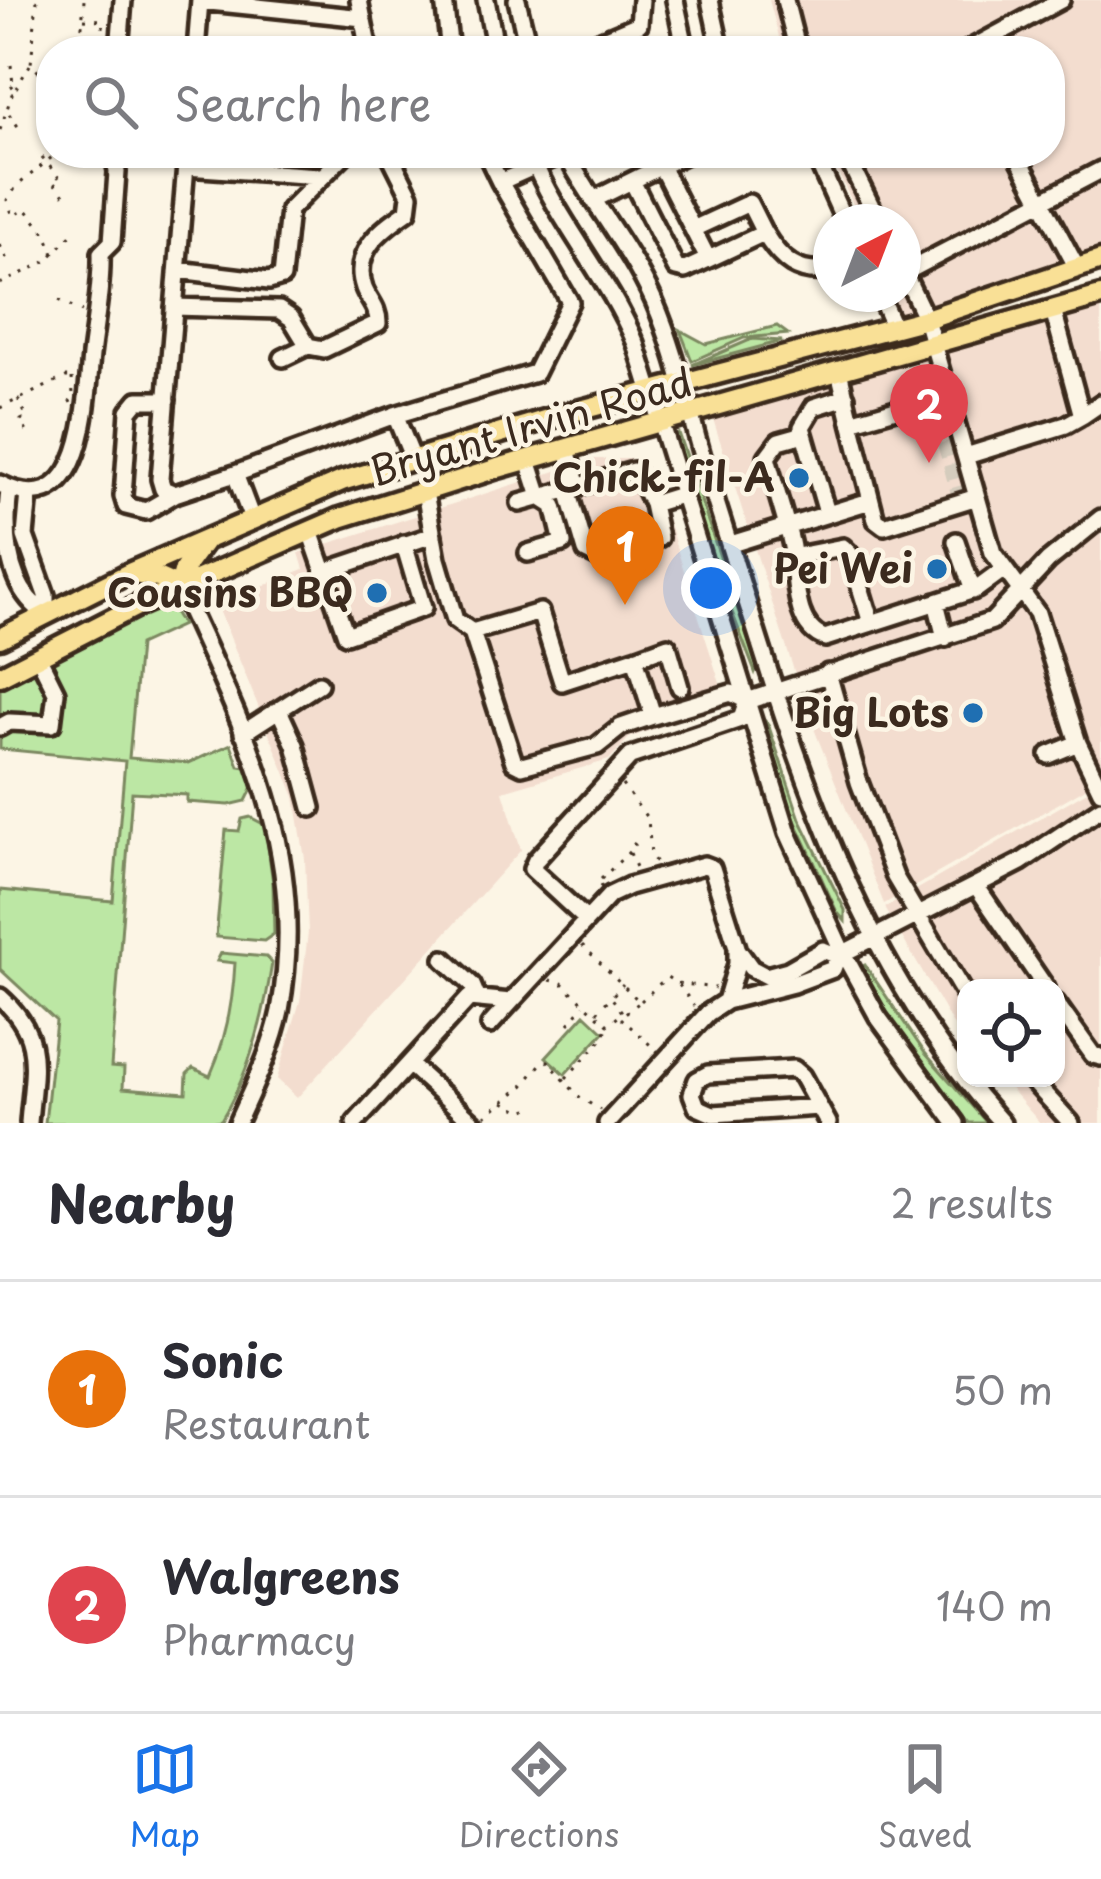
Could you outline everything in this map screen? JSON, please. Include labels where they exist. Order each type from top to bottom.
[{"type":"main road","name":"Bryant Irvin Road","points":[[0,638],[129,573],[342,481],[926,319],[1101,260]]},
{"type":"main road","name":"Bryant Irvin Road","points":[[0,676],[179,587],[310,531],[528,460],[1101,296]]},
{"type":"main road","points":[[412,459],[425,492]]},
{"type":"main road","points":[[129,573],[179,587],[184,569],[205,539]]},
{"type":"main road","points":[[32,659],[46,614],[92,628]]},
{"type":"street","points":[[120,36],[123,0]]},
{"type":"street","points":[[359,0],[366,36]]},
{"type":"street","points":[[444,0],[448,36]]},
{"type":"street","points":[[486,0],[493,36]]},
{"type":"street","points":[[517,0],[525,36]]},
{"type":"street","points":[[610,36],[639,24],[640,0]]},
{"type":"street","points":[[675,0],[683,36]]},
{"type":"street","points":[[710,0],[718,36]]},
{"type":"street","points":[[784,0],[794,36]]},
{"type":"street","points":[[994,36],[1061,0]]},
{"type":"street","points":[[197,36],[200,1],[363,18]]},
{"type":"street","points":[[46,614],[46,595],[7,540],[5,487],[29,494],[52,487],[72,464],[79,444],[81,378],[96,314],[101,253],[113,237],[117,168]]},
{"type":"street","points":[[175,494],[163,489],[160,479],[186,168]]},
{"type":"street","points":[[254,168],[320,176]]},
{"type":"street","points":[[284,313],[282,277],[289,210],[329,168]]},
{"type":"street","points":[[283,358],[308,346],[324,349],[378,322],[378,310],[362,285],[363,260],[370,240],[407,211],[410,195],[396,168]]},
{"type":"street","points":[[167,400],[138,400],[129,412],[126,506],[146,511],[175,494],[395,415],[535,374],[570,302],[493,168]]},
{"type":"street","points":[[500,182],[521,168]]},
{"type":"street","points":[[537,168],[572,235],[623,314],[788,832],[840,954],[878,1017],[956,1123]]},
{"type":"street","points":[[574,168],[626,247],[664,327],[775,690],[822,824],[873,940],[935,1043],[1002,1123]]},
{"type":"street","points":[[592,200],[657,168]]},
{"type":"street","points":[[662,168],[708,259]]},
{"type":"street","points":[[821,168],[837,204]]},
{"type":"street","points":[[852,168],[870,204]]},
{"type":"street","points":[[1024,168],[1077,268]]},
{"type":"street","points":[[921,263],[1101,170]]},
{"type":"street","points":[[632,181],[676,268],[685,270],[764,233]]},
{"type":"street","points":[[693,230],[749,203],[784,260],[798,270],[813,270]]},
{"type":"street","points":[[178,270],[269,281],[282,277]]},
{"type":"street","points":[[174,307],[284,313],[308,346]]},
{"type":"street","points":[[921,309],[993,553],[1037,614],[1078,743],[1101,790]]},
{"type":"street","points":[[1053,310],[1082,416]]},
{"type":"street","points":[[887,312],[894,328]]},
{"type":"street","points":[[839,371],[876,520],[884,526],[977,497]]},
{"type":"street","points":[[851,422],[947,394]]},
{"type":"street","points":[[827,513],[802,427],[814,407],[846,397]]},
{"type":"street","points":[[966,456],[1066,425],[1101,403]]},
{"type":"street","points":[[395,415],[412,459]]},
{"type":"street","points":[[804,434],[779,441],[767,457],[786,526],[796,590],[817,635],[825,638],[973,591],[1003,570]]},
{"type":"street","points":[[520,503],[540,497],[573,488],[633,471],[652,504],[659,538],[598,557],[586,551],[573,488],[567,450]]},
{"type":"street","points":[[527,553],[563,543],[554,506],[540,497],[528,460]]},
{"type":"street","points":[[235,474],[252,519]]},
{"type":"street","points":[[425,492],[455,620],[472,632],[514,763],[522,766],[597,746],[621,727],[653,716],[731,693],[747,701],[992,621],[1048,561],[1101,518]]},
{"type":"street","points":[[24,568],[29,494]]},
{"type":"street","points":[[652,504],[681,496]]},
{"type":"street","points":[[731,544],[870,501]]},
{"type":"street","points":[[310,531],[346,635],[423,608],[404,544]]},
{"type":"street","points":[[323,572],[434,535]]},
{"type":"street","points":[[7,540],[25,536]]},
{"type":"street","points":[[956,541],[973,591]]},
{"type":"street","points":[[792,557],[843,547],[850,554],[871,623]]},
{"type":"street","points":[[179,587],[243,733],[270,805],[286,872],[288,918],[280,1013],[266,1059],[237,1123]]},
{"type":"street","points":[[936,602],[945,638]]},
{"type":"street","points":[[472,632],[540,612],[562,682],[668,646],[680,687]]},
{"type":"street","points":[[635,658],[653,716]]},
{"type":"street","points":[[0,728],[9,722],[52,724],[56,692],[32,659]]},
{"type":"street","points":[[828,674],[859,782],[895,877],[957,983]]},
{"type":"street","points":[[243,733],[319,684]]},
{"type":"street","points":[[587,920],[532,869],[631,756],[741,718],[747,701]]},
{"type":"street","points":[[279,710],[295,746],[312,808]]},
{"type":"street","points":[[1049,755],[1078,743]]},
{"type":"street","points":[[609,1121],[727,996],[791,977],[823,950],[840,954],[873,940],[976,886],[1101,808]]},
{"type":"street","points":[[490,1025],[610,896],[704,865],[712,868],[737,947],[767,984]]},
{"type":"street","points":[[976,886],[1040,979]]},
{"type":"street","points":[[727,996],[737,947]]},
{"type":"street","points":[[444,959],[472,985],[477,997]]},
{"type":"street","points":[[0,997],[31,1034],[29,1123]]},
{"type":"street","points":[[355,1123],[469,998],[511,1002]]},
{"type":"street","points":[[1065,1016],[1093,1055],[1101,1057]]},
{"type":"street","points":[[409,1064],[476,1123]]},
{"type":"street","points":[[790,1069],[802,1076],[824,1115],[713,1114],[697,1107],[692,1094],[697,1081],[708,1074],[790,1069]]},
{"type":"street","points":[[1038,1087],[1071,1123]]},
{"type":"path","points":[[13,87],[31,64],[37,0]]},
{"type":"path","points":[[81,36],[84,0]]},
{"type":"path","points":[[82,19],[104,20],[103,28],[121,30]]},
{"type":"path","points":[[31,64],[36,67]]},
{"type":"path","points":[[0,130],[13,87],[11,65]]},
{"type":"path","points":[[5,80],[13,87]]},
{"type":"path","points":[[8,112],[22,132]]},
{"type":"path","points":[[36,166],[15,184],[7,200],[13,216],[26,209],[46,234],[54,254]]},
{"type":"path","points":[[52,168],[60,178],[54,183],[66,197]]},
{"type":"path","points":[[0,284],[43,267],[76,229]]},
{"type":"path","points":[[0,245],[6,258],[0,262],[9,280]]},
{"type":"path","points":[[59,300],[96,314]]},
{"type":"path","points":[[0,408],[81,378]]},
{"type":"path","points":[[76,415],[69,399],[81,378]]},
{"type":"path","points":[[18,399],[29,436]]},
{"type":"path","points":[[615,773],[648,819],[651,855],[664,875]]},
{"type":"path","points":[[610,896],[598,883],[635,845],[631,842]]},
{"type":"path","points":[[629,852],[643,882]]},
{"type":"path","points":[[572,936],[640,1002]]},
{"type":"path","points":[[540,971],[554,984],[562,982],[608,1025]]},
{"type":"path","points":[[566,1078],[604,1037],[608,1025],[628,1014],[667,977],[727,996]]},
{"type":"path","points":[[679,983],[689,1001],[706,1014]]},
{"type":"path","points":[[596,1014],[623,984]]},
{"type":"path","points":[[689,1001],[696,986]]},
{"type":"path","points":[[611,998],[621,1015],[666,1059]]},
{"type":"path","points":[[569,1024],[585,1004]]},
{"type":"path","points":[[476,1123],[523,1086],[543,1061],[609,1121]]},
{"type":"path","points":[[503,1102],[522,1111],[531,1108]]},
{"type":"shaded area","points":[[769,0],[1101,0],[1101,260],[902,325],[898,312],[921,312],[921,204],[853,204],[835,168],[1065,168],[1065,36],[779,36]]},
{"type":"shaded area","points":[[1101,300],[1101,803],[1089,786],[884,904],[807,711],[712,416],[985,340]]},
{"type":"shaded area","points":[[594,459],[635,459],[654,477],[726,702],[629,738],[609,760],[503,791],[521,850],[297,1098],[277,1079],[300,1001],[308,932],[305,859],[295,797],[217,605],[304,569],[299,553]]},
{"type":"shaded area","points":[[1089,790],[1101,809],[1101,1123],[1040,1123],[1009,1087],[1065,1087],[1065,979],[957,979],[957,1029],[885,908]]},
{"type":"green space","points":[[777,326],[788,334],[744,338],[692,361],[680,330],[706,344]]},
{"type":"green space","points":[[752,339],[782,341],[692,365]]},
{"type":"green space","points":[[678,433],[757,666],[755,672],[706,544],[674,442]]},
{"type":"green space","points":[[169,604],[182,625],[139,645],[129,758],[189,763],[231,744],[253,787],[246,801],[229,805],[187,802],[187,795],[132,792],[111,1067],[124,1068],[123,1088],[186,1093],[187,1074],[193,1068],[210,1076],[224,1035],[234,978],[235,963],[217,961],[221,953],[266,957],[272,963],[260,1024],[248,1064],[221,1120],[45,1123],[56,1021],[0,969],[0,890],[113,901],[125,761],[0,749],[0,687]]},
{"type":"green space","points":[[760,716],[768,724],[800,819],[845,910],[845,921],[785,798]]},
{"type":"green space","points":[[250,817],[265,825],[273,883],[274,934],[264,941],[216,937],[226,830],[239,831],[242,819]]},
{"type":"green space","points":[[865,965],[925,1053],[987,1123],[969,1123],[907,1044],[865,979],[861,967]]},
{"type":"green space","points":[[585,1014],[604,1032],[565,1074],[546,1057]]},
{"type":"tunnel","points":[[932,398],[961,502]]},
{"type":"place","name":"Walgreens","points":[[929,463]]},
{"type":"place","name":"Chick-fil-A","points":[[799,478]]},
{"type":"place","name":"Pei Wei","points":[[937,569]]},
{"type":"place","name":"Cousins BBQ","points":[[377,593]]},
{"type":"place","name":"Sonic","points":[[625,605]]},
{"type":"place","name":"Big Lots","points":[[973,713]]}]
